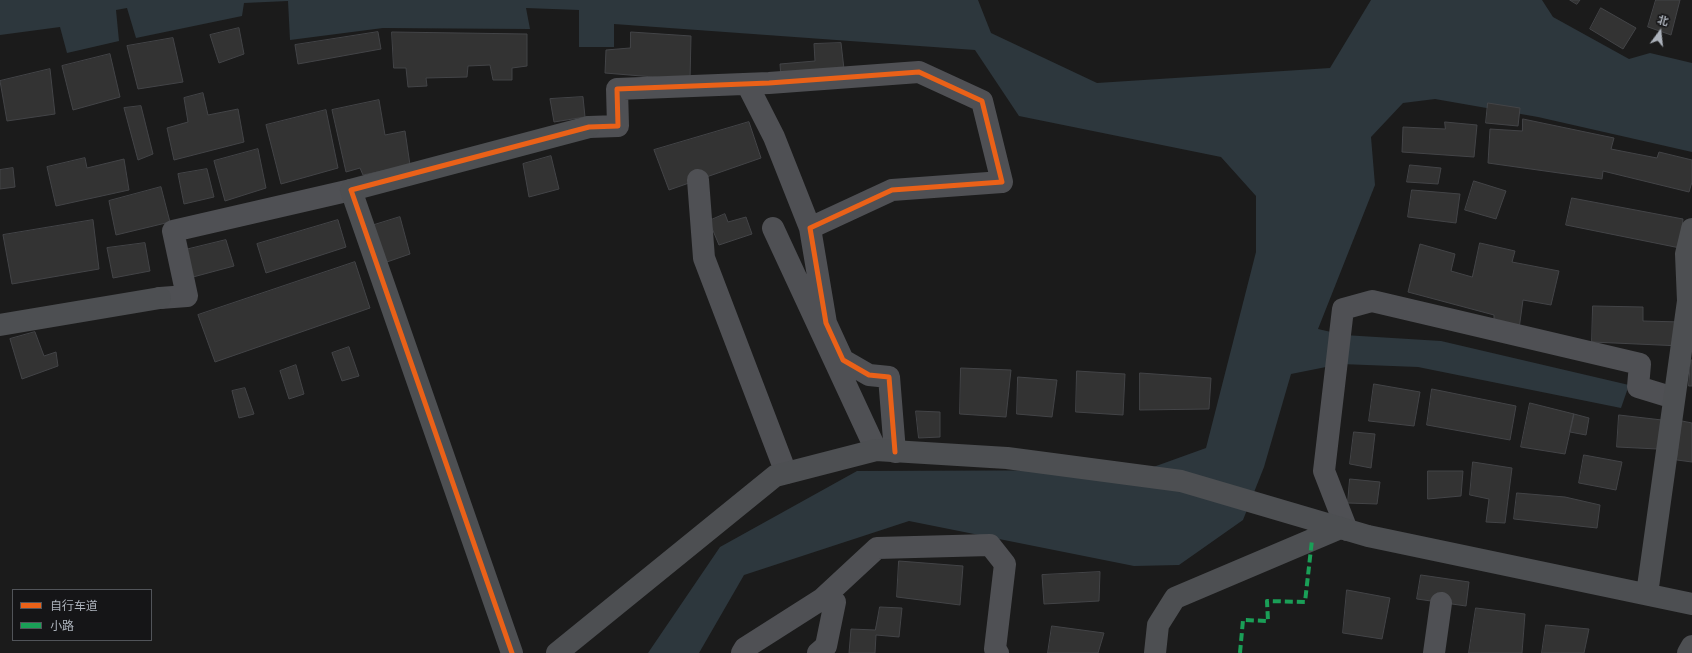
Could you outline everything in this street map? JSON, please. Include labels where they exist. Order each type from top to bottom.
[{"type":"street","points":[[0,325],[160,298],[187,296],[173,231],[351,190],[589,127],[618,126],[617,89],[747,84],[919,72],[982,101],[1002,182],[892,190],[810,228]]},
{"type":"street","points":[[747,84],[774,137],[810,228],[826,323],[843,360],[869,375],[889,377],[886,451]]},
{"type":"street","points":[[698,180],[704,258],[786,473]]},
{"type":"street","points":[[351,190],[512,653]]},
{"type":"street","points":[[773,228],[886,451]]},
{"type":"street","points":[[1647,594],[1688,301],[1686,254],[1692,229]]},
{"type":"street","points":[[1343,529],[1324,471],[1343,309],[1372,301],[1640,364],[1638,387],[1674,398]]},
{"type":"street","points":[[557,653],[775,476],[886,451],[1007,458],[1181,482],[1368,536],[1692,604]]},
{"type":"street","points":[[1155,653],[1158,625],[1175,598],[1343,529]]},
{"type":"street","points":[[742,653],[746,648],[822,599],[877,548],[990,545],[1005,564],[995,649],[998,653]]},
{"type":"street","points":[[818,653],[826,646],[835,602],[822,599]]},
{"type":"street","points":[[1434,653],[1441,602]]},
{"type":"street","points":[[1688,653],[1692,646]]},
{"type":"shaded area","points":[[0,0],[978,0],[991,33],[1097,83],[1330,68],[1371,0],[1542,0],[1553,17],[1629,59],[1650,53],[1692,63],[1692,152],[1538,117],[1435,99],[1403,103],[1371,137],[1375,185],[1318,329],[1344,335],[1441,341],[1629,385],[1621,408],[1418,367],[1341,364],[1291,374],[1264,467],[1243,520],[1179,565],[1134,566],[909,521],[744,575],[699,653],[648,653],[720,547],[857,471],[1145,470],[1206,448],[1256,252],[1256,196],[1221,157],[1019,116],[975,50],[614,24],[614,47],[579,47],[579,10],[526,8],[530,29],[383,28],[290,40],[288,1],[244,3],[242,16],[136,38],[127,8],[116,10],[119,41],[67,53],[60,27],[0,35]]},
{"type":"building","points":[[1570,0],[1580,0],[1577,4]]},
{"type":"building","points":[[1656,0],[1680,0],[1671,35],[1648,27]]},
{"type":"building","points":[[1601,8],[1636,28],[1623,49],[1590,29]]},
{"type":"building","points":[[239,28],[244,54],[219,63],[210,35]]},
{"type":"building","points":[[378,32],[381,49],[298,64],[295,45]]},
{"type":"building","points":[[392,32],[527,34],[527,66],[512,68],[512,80],[493,80],[490,65],[468,66],[467,77],[426,78],[427,86],[408,87],[406,68],[394,68]]},
{"type":"building","points":[[631,32],[691,36],[690,80],[605,73],[606,50],[630,48]]},
{"type":"building","points":[[173,38],[183,82],[138,89],[127,46]]},
{"type":"building","points":[[841,43],[844,69],[781,78],[780,64],[815,61],[814,44]]},
{"type":"building","points":[[110,54],[120,97],[73,110],[62,66]]},
{"type":"building","points":[[50,69],[55,114],[7,121],[0,81]]},
{"type":"building","points":[[203,93],[208,115],[238,109],[244,142],[174,160],[167,128],[188,122],[184,98]]},
{"type":"building","points":[[583,97],[585,117],[554,122],[550,99]]},
{"type":"building","points":[[379,100],[385,135],[405,131],[410,165],[363,175],[360,168],[346,172],[332,110]]},
{"type":"building","points":[[1488,103],[1520,108],[1518,126],[1486,123]]},
{"type":"building","points":[[141,106],[153,154],[138,160],[124,108]]},
{"type":"building","points":[[326,110],[338,168],[281,184],[266,125]]},
{"type":"building","points":[[1523,119],[1614,138],[1611,149],[1657,158],[1659,152],[1692,160],[1692,182],[1689,192],[1603,171],[1602,179],[1488,163],[1490,129],[1522,131]]},
{"type":"building","points":[[749,122],[761,158],[669,190],[654,150]]},
{"type":"building","points":[[1445,122],[1477,125],[1474,157],[1402,152],[1403,127],[1445,129]]},
{"type":"building","points":[[258,149],[266,188],[225,201],[214,161]]},
{"type":"building","points":[[551,156],[559,189],[529,197],[523,164]]},
{"type":"building","points":[[85,158],[87,168],[124,159],[129,190],[56,206],[47,167]]},
{"type":"building","points":[[1410,165],[1441,168],[1438,184],[1407,182]]},
{"type":"building","points":[[13,168],[15,187],[0,189],[0,170]]},
{"type":"building","points":[[207,169],[214,197],[184,204],[178,174]]},
{"type":"building","points":[[1474,181],[1506,191],[1496,219],[1465,210]]},
{"type":"building","points":[[161,187],[170,222],[116,235],[109,201]]},
{"type":"building","points":[[1412,190],[1460,194],[1456,223],[1408,217]]},
{"type":"building","points":[[1572,198],[1683,219],[1680,248],[1566,225]]},
{"type":"building","points":[[725,214],[728,222],[746,217],[752,234],[719,245],[709,221]]},
{"type":"building","points":[[400,217],[410,254],[384,263],[371,226]]},
{"type":"building","points":[[93,220],[99,269],[12,284],[3,235]]},
{"type":"building","points":[[338,220],[346,247],[266,273],[257,244]]},
{"type":"building","points":[[226,240],[234,266],[193,277],[185,250]]},
{"type":"building","points":[[145,243],[150,271],[113,278],[107,248]]},
{"type":"building","points":[[1480,243],[1515,251],[1512,262],[1559,271],[1551,305],[1523,300],[1519,329],[1494,324],[1494,315],[1408,292],[1420,244],[1455,254],[1451,271],[1472,277]]},
{"type":"building","points":[[355,262],[370,308],[215,362],[198,315]]},
{"type":"building","points":[[1593,306],[1643,307],[1643,321],[1681,322],[1681,346],[1592,342]]},
{"type":"building","points":[[35,332],[44,356],[56,352],[58,366],[22,379],[10,339]]},
{"type":"building","points":[[349,347],[359,376],[342,381],[332,353]]},
{"type":"building","points":[[1691,360],[1692,386],[1689,386]]},
{"type":"building","points":[[296,365],[304,394],[289,399],[280,371]]},
{"type":"building","points":[[961,368],[1011,370],[1006,417],[960,414]]},
{"type":"building","points":[[1077,371],[1125,374],[1123,415],[1076,412]]},
{"type":"building","points":[[1140,373],[1211,378],[1209,409],[1140,410]]},
{"type":"building","points":[[1018,377],[1057,380],[1052,417],[1017,414]]},
{"type":"building","points":[[1374,384],[1420,392],[1414,426],[1369,421]]},
{"type":"building","points":[[245,388],[254,414],[239,418],[232,391]]},
{"type":"building","points":[[1432,389],[1516,406],[1510,440],[1427,425]]},
{"type":"building","points":[[1530,403],[1574,414],[1565,454],[1521,447]]},
{"type":"building","points":[[916,411],[940,412],[940,437],[919,438]]},
{"type":"building","points":[[1574,414],[1589,418],[1586,435],[1570,432]]},
{"type":"building","points":[[1619,415],[1662,420],[1658,449],[1617,447]]},
{"type":"building","points":[[1682,421],[1692,423],[1692,462],[1677,460]]},
{"type":"building","points":[[1354,432],[1375,434],[1371,468],[1350,464]]},
{"type":"building","points":[[1584,455],[1622,462],[1616,490],[1579,483]]},
{"type":"building","points":[[1473,462],[1512,468],[1505,523],[1486,522],[1489,499],[1470,495]]},
{"type":"building","points":[[1428,471],[1463,471],[1461,496],[1428,499]]},
{"type":"building","points":[[1350,479],[1380,482],[1377,504],[1348,503]]},
{"type":"building","points":[[1517,493],[1565,497],[1600,505],[1597,528],[1514,519]]},
{"type":"building","points":[[899,561],[963,566],[960,605],[897,597]]},
{"type":"building","points":[[1100,572],[1099,601],[1044,604],[1042,575]]},
{"type":"building","points":[[1421,575],[1469,582],[1466,606],[1417,599]]},
{"type":"building","points":[[1347,590],[1390,598],[1382,639],[1343,633]]},
{"type":"building","points":[[880,607],[902,608],[899,637],[876,635],[875,653],[849,653],[851,629],[875,630]]},
{"type":"building","points":[[1476,608],[1525,614],[1522,653],[1469,653]]},
{"type":"building","points":[[1546,625],[1589,629],[1584,653],[1542,653]]},
{"type":"building","points":[[1052,626],[1104,633],[1098,653],[1048,653]]},
{"type":"marked path","points":[[1240,653],[1243,620],[1268,621],[1267,601],[1305,602],[1312,540]]},
{"type":"cycle path","points":[[512,653],[351,190],[589,127],[618,126],[617,89],[769,83],[919,72],[982,101],[1002,182],[892,190],[810,228],[826,323],[843,360],[869,375],[889,377],[895,452]]}]
